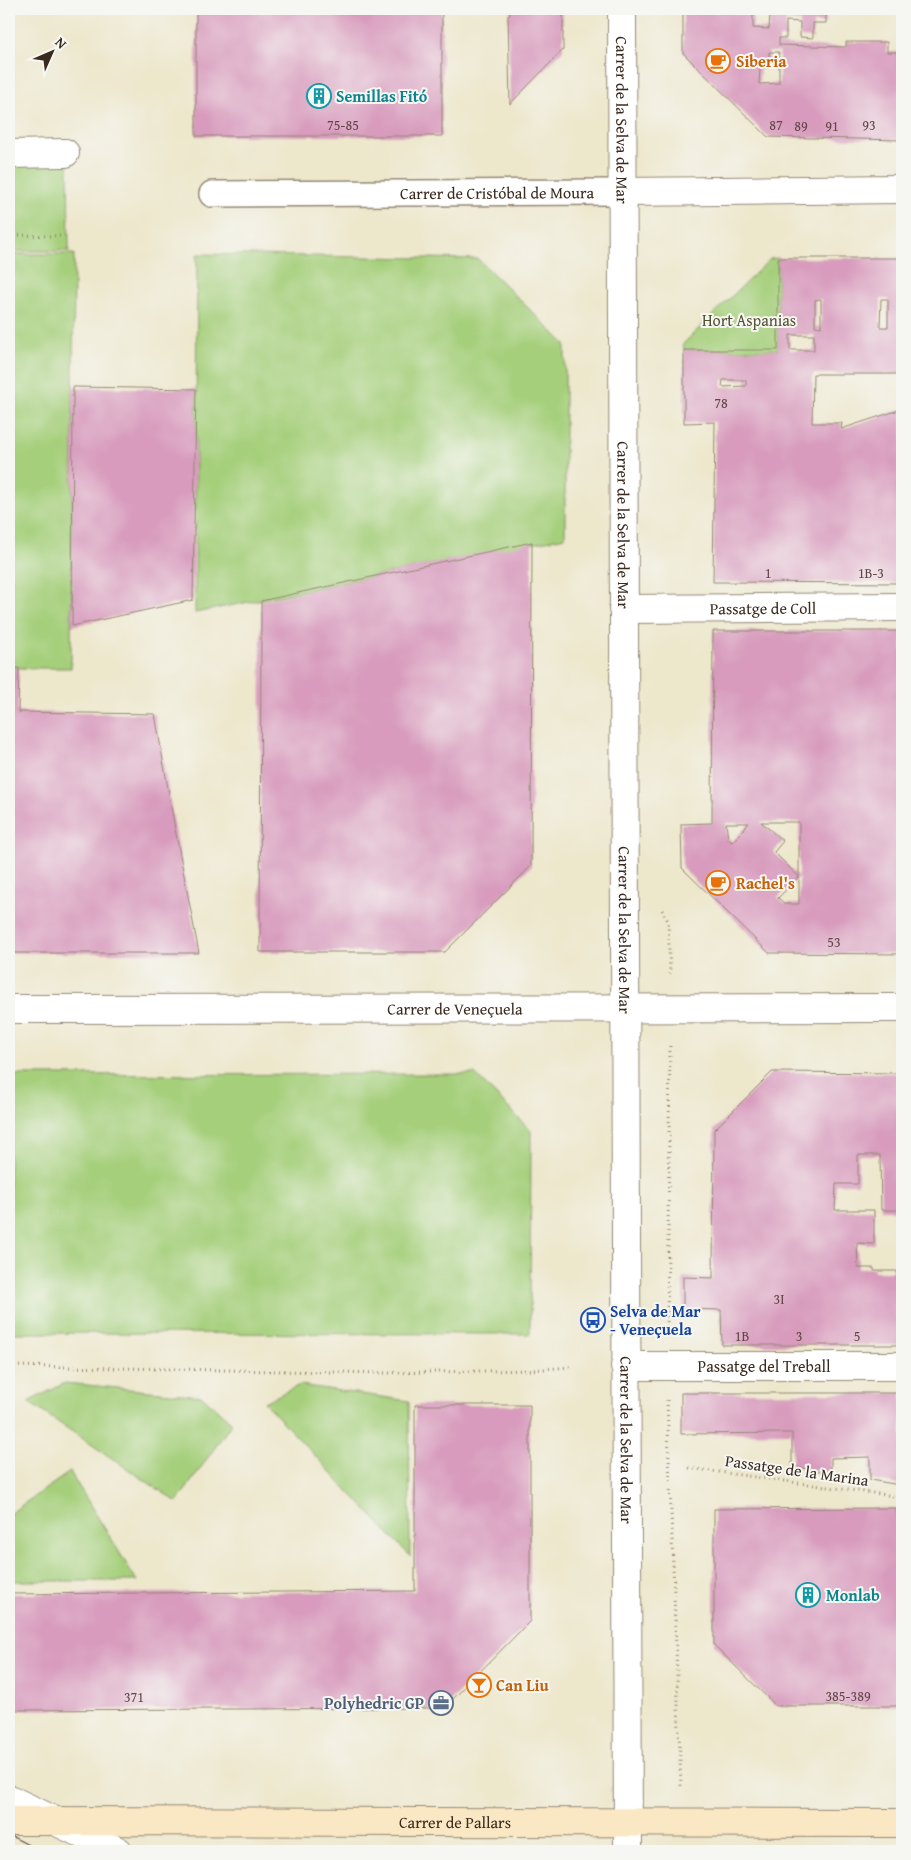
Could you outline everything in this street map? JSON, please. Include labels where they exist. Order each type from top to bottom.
[{"type":"main road","name":"Carrer de Pallars","points":[[9,1821],[902,1822]]},
{"type":"street","name":"Carrer de la Selva de Mar","points":[[622,9],[628,1851]]},
{"type":"street","points":[[9,154],[65,153]]},
{"type":"street","name":"Carrer de Cristóbal de Moura","points":[[622,192],[902,189]]},
{"type":"street","name":"Passatge de Coll","points":[[623,609],[902,607]]},
{"type":"street","name":"Carrer de Veneçuela","points":[[9,1009],[902,1008]]},
{"type":"street","name":"Passatge del Treball","points":[[625,1366],[902,1366]]},
{"type":"street","points":[[9,1798],[118,1851]]},
{"type":"lane","name":"Carrer de Cristóbal de Moura","points":[[212,194],[622,192]]},
{"type":"path","points":[[9,235],[63,236]]},
{"type":"path","points":[[667,1322],[670,1101]]},
{"type":"path","points":[[9,1366],[387,1373],[530,1370],[571,1367]]},
{"type":"path","points":[[668,1399],[679,1755]]},
{"type":"path","name":"Passatge de la Marina","points":[[689,1468],[902,1497]]},
{"type":"green space","points":[[9,162],[68,162],[69,251],[9,251]]},
{"type":"green space","points":[[9,254],[74,254],[71,668],[9,668]]},
{"type":"green space","points":[[197,254],[478,259],[565,344],[565,537],[195,613]]},
{"type":"green space","name":"Hort Aspanias","points":[[778,258],[778,350],[684,350],[683,344],[770,259]]},
{"type":"green space","points":[[475,1074],[531,1131],[530,1334],[9,1333],[9,1075]]},
{"type":"green space","points":[[65,1383],[202,1396],[232,1423],[177,1502],[28,1402]]},
{"type":"green space","points":[[300,1385],[409,1401],[410,1556],[264,1402]]},
{"type":"green space","points":[[70,1472],[137,1581],[9,1581],[9,1514]]},
{"type":"building","name":"Semillas Fitó","points":[[196,9],[442,9],[442,136],[196,136]]},
{"type":"building","points":[[510,9],[563,9],[563,50],[510,104],[508,15],[510,15]]},
{"type":"building","points":[[683,9],[826,9],[826,23],[813,23],[813,38],[800,37],[800,22],[786,21],[786,38],[779,38],[779,45],[846,47],[846,42],[887,42],[887,52],[902,52],[902,140],[768,137],[683,53]],"holes":[[[753,13],[770,13],[769,29],[753,28]],[[769,52],[779,52],[779,83],[759,84],[760,68],[769,68]]]},
{"type":"building","points":[[778,258],[902,258],[902,374],[813,374],[812,423],[842,423],[841,429],[902,409],[902,583],[713,582],[715,422],[684,423],[684,350],[778,350]],"holes":[[[821,299],[821,327],[815,326],[815,300]],[[881,299],[888,299],[888,327],[880,327]],[[790,335],[814,335],[814,350],[790,350]],[[723,380],[746,380],[746,386],[722,387]]]},
{"type":"building","points":[[73,387],[196,389],[193,600],[72,626]]},
{"type":"building","points":[[532,542],[531,866],[445,952],[260,952],[261,601]]},
{"type":"building","points":[[713,631],[902,631],[902,954],[769,953],[682,868],[681,824],[712,823]],"holes":[[[761,822],[799,822],[799,877],[774,852],[783,841]],[[726,823],[749,823],[732,842],[728,839]],[[799,877],[799,904],[785,904],[778,898]]]},
{"type":"building","points":[[9,668],[19,668],[18,712],[155,714],[199,953],[9,953]]},
{"type":"building","points":[[772,1072],[902,1073],[902,1210],[881,1210],[880,1155],[858,1155],[858,1184],[836,1184],[835,1210],[874,1210],[874,1244],[857,1243],[858,1268],[874,1268],[874,1271],[897,1271],[897,1280],[902,1280],[902,1345],[722,1345],[721,1310],[683,1309],[683,1277],[713,1278],[714,1130]]},
{"type":"building","points":[[681,1393],[902,1393],[902,1482],[900,1482],[900,1485],[870,1480],[870,1457],[831,1458],[831,1473],[792,1466],[792,1433],[681,1434]]},
{"type":"building","points":[[415,1405],[530,1405],[530,1621],[444,1708],[9,1710],[9,1594],[415,1591]]},
{"type":"building","name":"Monlab","points":[[896,1508],[899,1529],[902,1529],[902,1706],[776,1706],[714,1645],[714,1509]]},
{"type":"tram line","points":[[9,1835],[40,1851]]},
{"type":"place","name":"Siberia","points":[[718,61]]},
{"type":"place","name":"Semillas Fitó","points":[[319,96]]},
{"type":"place","name":"Rachel's","points":[[718,883]]},
{"type":"place","name":"Selva de Mar - Veneçuela","points":[[593,1320]]},
{"type":"place","name":"Monlab","points":[[808,1595]]},
{"type":"place","name":"Can Liu","points":[[479,1685]]},
{"type":"place","name":"Polyhedric GP","points":[[441,1703]]}]
